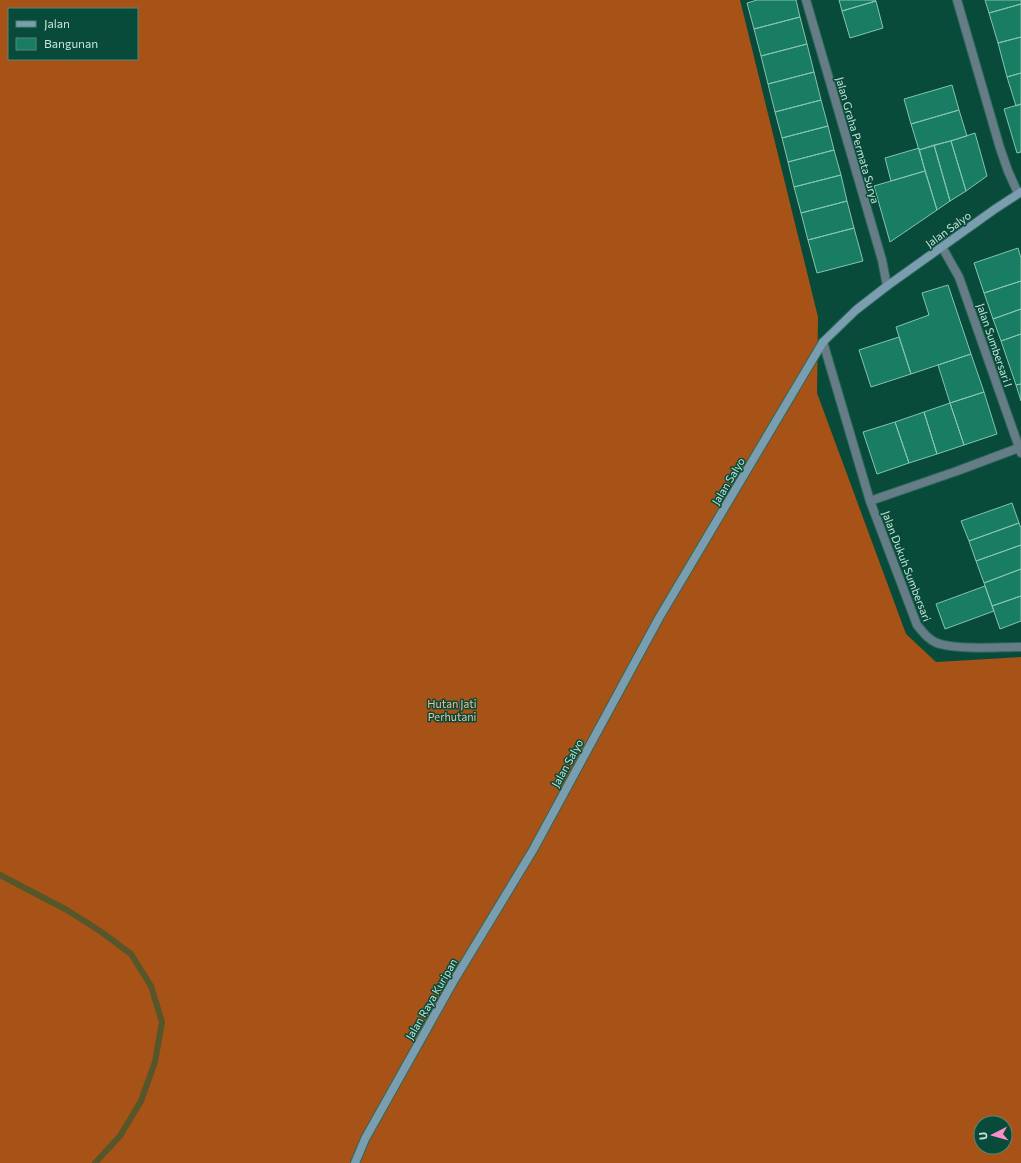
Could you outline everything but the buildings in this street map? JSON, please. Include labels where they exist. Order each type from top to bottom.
[{"type":"street","name":"Jalan Graha Permata Surya","points":[[806,0],[882,260],[887,286]]},
{"type":"street","points":[[957,0],[1008,171],[1020,192]]},
{"type":"street","name":"Jalan Salyo","points":[[533,850],[659,618],[823,342],[856,310],[887,286],[1020,192]]},
{"type":"street","name":"Jalan Sumbersari I","points":[[942,247],[959,277],[1020,449]]},
{"type":"street","name":"Jalan Dukuh Sumbersari","points":[[823,342],[870,501],[917,625],[926,636],[940,644],[982,647],[1021,647]]},
{"type":"street","name":"Jalan Dukuh Sumbersari","points":[[870,501],[1020,449]]},
{"type":"street","name":"Jalan Raya Kuripan","points":[[355,1163],[365,1139],[453,982],[533,850]]},
{"type":"green space","name":"Hutan Jati Perhutani","points":[[0,0],[740,0],[818,317],[817,393],[906,634],[936,662],[1021,657],[1021,1163],[0,1163]]},
{"type":"waterway","points":[[0,875],[67,910],[100,931],[131,954],[151,986],[162,1022],[155,1062],[141,1101],[120,1136],[95,1163]]}]
